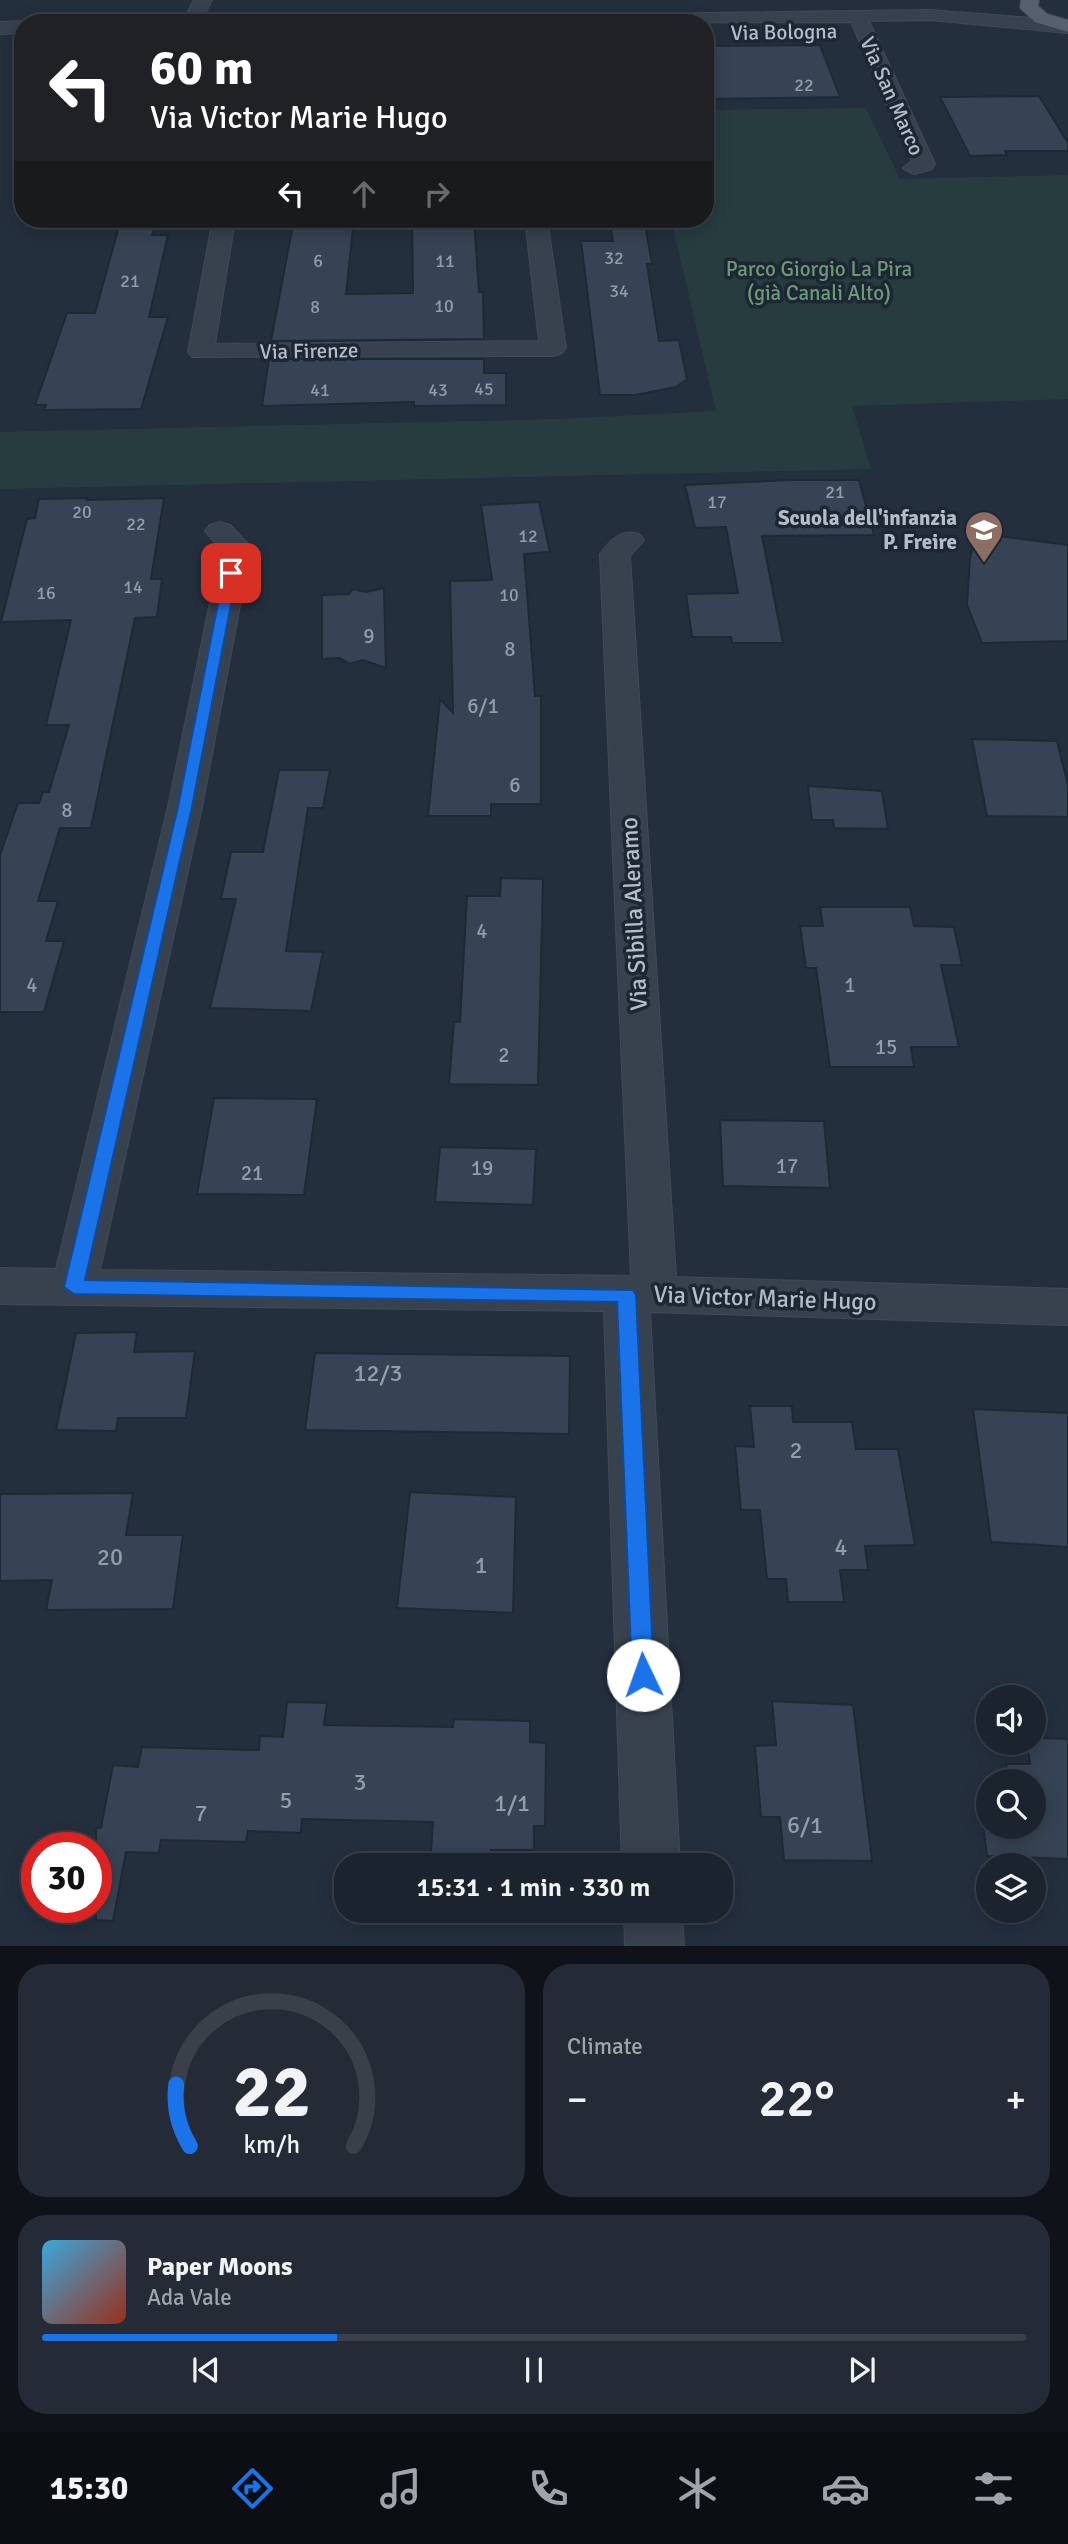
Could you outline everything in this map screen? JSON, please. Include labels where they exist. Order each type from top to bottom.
[{"type":"main road","points":[[1028,0],[1029,8],[1056,24]]},
{"type":"street","name":"Via San Marco","points":[[714,23],[860,24],[991,9],[1028,0]]},
{"type":"street","name":"Via San Marco","points":[[930,15],[1056,24]]},
{"type":"street","name":"Via San Marco","points":[[860,24],[923,164],[914,168]]},
{"type":"street","name":"Via Bologna","points":[[714,32],[860,24]]},
{"type":"street","points":[[1056,24],[1068,46]]},
{"type":"street","name":"Via Firenze","points":[[222,228],[201,352],[552,348],[537,228]]},
{"type":"street","points":[[74,1287],[185,807],[236,547],[220,531]]},
{"type":"street","name":"Via Sibilla Aleramo","points":[[629,540],[615,554],[640,1294],[651,1853]]},
{"type":"street","name":"Via Victor Marie Hugo","points":[[0,1286],[640,1294],[1068,1307]]},
{"type":"street","points":[[654,1923],[655,1945]]},
{"type":"green space","name":"Parco Giorgio La Pira (già Canali Alto)","points":[[866,108],[900,179],[1068,175],[1068,399],[852,406],[871,469],[0,489],[0,432],[560,419],[716,411],[673,228],[714,228],[714,110]]},
{"type":"building","points":[[820,45],[840,97],[714,99],[714,46]]},
{"type":"building","points":[[1039,96],[1068,143],[1068,151],[1005,151],[1007,155],[970,156],[940,97]]},
{"type":"building","points":[[119,228],[155,228],[152,235],[168,235],[149,317],[168,317],[141,409],[44,410],[46,405],[35,405],[67,313],[95,313]]},
{"type":"building","points":[[292,228],[353,228],[346,294],[413,293],[412,228],[475,228],[479,292],[483,292],[484,339],[271,341]]},
{"type":"building","points":[[611,228],[646,228],[652,264],[647,264],[659,341],[679,340],[687,379],[676,387],[636,395],[600,395],[581,241],[613,241]]},
{"type":"building","points":[[269,359],[484,359],[484,373],[506,373],[506,405],[414,406],[414,402],[262,406]]},
{"type":"building","points":[[859,480],[874,535],[762,536],[783,643],[732,643],[731,637],[692,637],[686,594],[738,593],[726,527],[695,528],[685,485]]},
{"type":"building","points":[[88,498],[87,500],[164,498],[151,579],[162,579],[157,617],[135,618],[91,828],[60,828],[38,901],[58,901],[46,941],[64,941],[44,1012],[0,1012],[0,855],[18,803],[39,803],[43,792],[49,792],[69,725],[46,725],[71,620],[1,622],[27,519],[35,518],[39,499]]},
{"type":"building","points":[[539,502],[550,552],[524,554],[535,696],[541,696],[541,804],[491,804],[491,816],[428,816],[440,699],[453,713],[450,581],[492,580],[481,505]]},
{"type":"building","points":[[976,533],[1068,545],[1068,641],[982,643],[967,605],[970,558]]},
{"type":"building","points":[[384,588],[386,668],[363,660],[350,664],[339,658],[322,659],[322,595],[349,594],[353,589],[366,592]]},
{"type":"building","points":[[972,739],[1057,741],[1068,785],[1068,817],[987,816]]},
{"type":"building","points":[[279,770],[330,770],[323,808],[308,808],[286,951],[323,952],[311,1011],[210,1008],[236,899],[221,899],[231,852],[263,852]]},
{"type":"building","points":[[808,786],[882,791],[888,829],[834,828],[833,820],[812,820]]},
{"type":"building","points":[[501,878],[543,879],[538,1085],[449,1084],[454,1022],[460,1022],[467,896],[500,896]]},
{"type":"building","points":[[820,907],[910,907],[914,926],[954,927],[962,965],[941,965],[959,1047],[911,1047],[914,1067],[830,1067],[816,968],[806,968],[800,926],[823,926]]},
{"type":"building","points":[[214,1098],[317,1099],[304,1195],[197,1194]]},
{"type":"building","points":[[720,1120],[824,1121],[830,1188],[723,1186]]},
{"type":"building","points":[[440,1147],[536,1149],[533,1205],[435,1202]]},
{"type":"building","points":[[137,1332],[134,1352],[195,1351],[186,1418],[118,1418],[116,1431],[56,1430],[76,1333]]},
{"type":"building","points":[[315,1353],[570,1356],[569,1434],[305,1430]]},
{"type":"building","points":[[750,1406],[792,1406],[793,1422],[852,1422],[856,1449],[898,1449],[915,1545],[865,1546],[868,1570],[840,1570],[844,1602],[788,1602],[786,1579],[767,1579],[760,1510],[741,1510],[735,1446],[754,1447]]},
{"type":"building","points":[[973,1409],[1068,1413],[1068,1547],[991,1542]]},
{"type":"building","points":[[410,1492],[516,1497],[513,1613],[397,1608]]},
{"type":"building","points":[[133,1493],[126,1535],[183,1535],[173,1609],[46,1610],[52,1580],[0,1581],[0,1494]]},
{"type":"building","points":[[772,1701],[853,1705],[872,1861],[784,1860],[780,1817],[761,1817],[755,1746],[776,1745]]},
{"type":"building","points":[[287,1702],[327,1703],[324,1725],[453,1727],[454,1719],[530,1721],[530,1742],[546,1743],[545,1826],[534,1826],[534,1850],[491,1850],[491,1853],[431,1853],[433,1822],[302,1819],[301,1833],[248,1831],[246,1842],[161,1840],[159,1853],[126,1852],[112,1921],[112,1832],[96,1832],[96,1828],[101,1828],[113,1765],[138,1767],[142,1747],[259,1750],[260,1736],[283,1737]]},
{"type":"building","points":[[1046,1738],[1068,1739],[1068,1859],[1046,1858],[1046,1853],[987,1853],[985,1839],[1046,1839],[1046,1769],[1007,1769],[1006,1764],[1030,1764],[1029,1755],[1046,1755]]},
{"type":"place","name":"Scuola dell'infanzia P. Freire","points":[[984,564]]},
{"type":"route","points":[[231,573],[185,807],[74,1287],[626,1295],[643,1675]]}]
